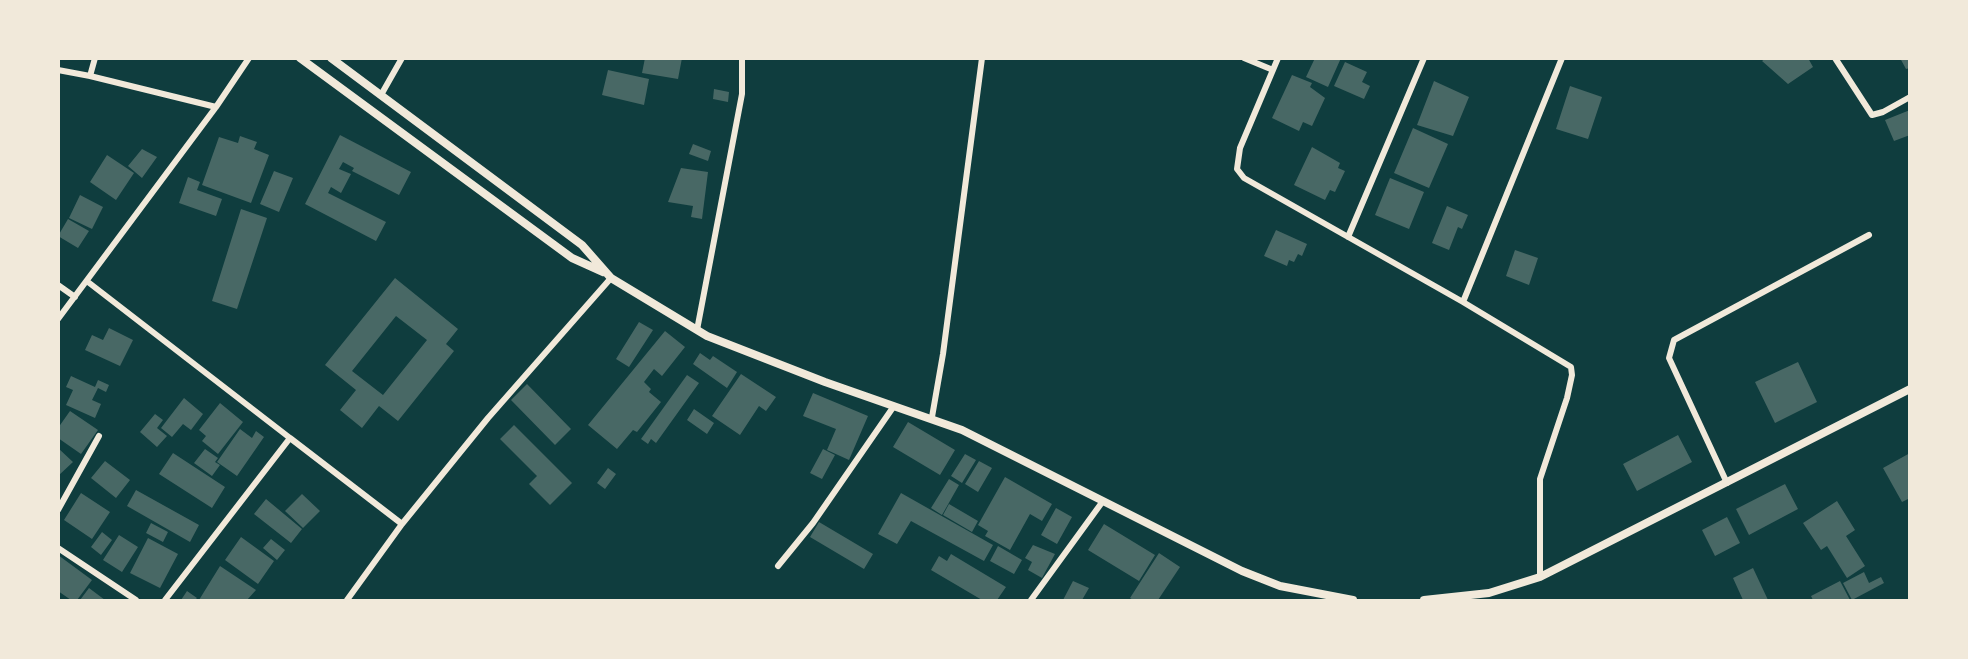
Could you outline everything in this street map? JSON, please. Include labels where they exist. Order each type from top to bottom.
[{"type":"street","points":[[90,76],[95,58]]},
{"type":"street","points":[[58,319],[88,282],[216,107],[249,58]]},
{"type":"street","points":[[300,58],[572,258],[608,275],[697,330],[825,382],[932,417],[1242,572],[1280,586],[1353,600]]},
{"type":"street","points":[[331,58],[582,245],[608,275]]},
{"type":"street","points":[[381,95],[402,58]]},
{"type":"street","points":[[697,330],[742,93],[742,58]]},
{"type":"street","points":[[932,417],[951,296],[981,58]]},
{"type":"street","points":[[1244,58],[1273,70]]},
{"type":"street","points":[[1278,58],[1240,148],[1237,169],[1244,178],[1463,302],[1571,367],[1572,375],[1567,398],[1540,479],[1540,577]]},
{"type":"street","points":[[1348,237],[1424,58]]},
{"type":"street","points":[[1463,302],[1563,58]]},
{"type":"street","points":[[1835,58],[1872,115],[1910,97]]},
{"type":"street","points":[[58,70],[216,107]]},
{"type":"street","points":[[1727,483],[1669,358],[1674,340],[1869,235]]},
{"type":"street","points":[[347,600],[402,525],[608,275]]},
{"type":"street","points":[[88,282],[402,525]]},
{"type":"street","points":[[58,285],[75,297]]},
{"type":"street","points":[[1424,600],[1489,593],[1540,577],[1910,389]]},
{"type":"street","points":[[778,566],[813,523],[894,406]]},
{"type":"street","points":[[58,510],[99,436]]},
{"type":"street","points":[[165,600],[290,438]]},
{"type":"street","points":[[1031,600],[1103,501]]},
{"type":"street","points":[[58,549],[136,600]]},
{"type":"building","points":[[645,58],[682,58],[678,79],[642,73]]},
{"type":"building","points":[[1315,58],[1341,58],[1328,87],[1306,77]]},
{"type":"building","points":[[1766,58],[1808,58],[1813,67],[1788,84],[1762,61]]},
{"type":"building","points":[[1900,58],[1910,58],[1910,68],[1906,69]]},
{"type":"building","points":[[1345,62],[1367,72],[1362,82],[1370,86],[1364,99],[1334,86]]},
{"type":"building","points":[[608,70],[649,79],[644,105],[602,95]]},
{"type":"building","points":[[1292,75],[1312,83],[1310,87],[1325,98],[1312,126],[1303,122],[1299,131],[1272,118]]},
{"type":"building","points":[[1434,81],[1469,97],[1453,136],[1417,125]]},
{"type":"building","points":[[1570,86],[1602,97],[1588,139],[1556,129]]},
{"type":"building","points":[[714,89],[729,92],[728,102],[713,99]]},
{"type":"building","points":[[1910,110],[1910,135],[1894,141],[1885,120]]},
{"type":"building","points":[[1413,128],[1448,144],[1429,188],[1394,173]]},
{"type":"building","points":[[340,135],[411,172],[399,195],[352,171],[354,168],[343,162],[339,169],[351,174],[341,193],[331,187],[328,193],[386,222],[376,241],[305,204]]},
{"type":"building","points":[[240,136],[257,142],[254,149],[269,155],[251,203],[202,185],[219,137],[238,143]]},
{"type":"building","points":[[693,144],[711,151],[708,161],[689,154]]},
{"type":"building","points":[[1312,147],[1340,163],[1338,168],[1345,171],[1335,192],[1330,190],[1325,200],[1294,185]]},
{"type":"building","points":[[142,149],[157,157],[142,178],[128,166]]},
{"type":"building","points":[[107,155],[134,173],[116,200],[90,182]]},
{"type":"building","points":[[681,168],[708,172],[702,219],[691,217],[693,206],[668,202]]},
{"type":"building","points":[[274,171],[293,178],[279,212],[260,204]]},
{"type":"building","points":[[188,177],[200,182],[197,190],[222,199],[216,216],[179,203]]},
{"type":"building","points":[[1390,178],[1424,192],[1409,229],[1375,215]]},
{"type":"building","points":[[80,195],[103,207],[92,229],[69,218]]},
{"type":"building","points":[[1447,206],[1468,215],[1462,229],[1458,227],[1449,250],[1432,243]]},
{"type":"building","points":[[241,209],[267,218],[237,309],[212,301]]},
{"type":"building","points":[[68,219],[89,231],[78,248],[58,236]]},
{"type":"building","points":[[1276,230],[1307,244],[1302,256],[1298,254],[1294,262],[1289,260],[1287,266],[1264,256]]},
{"type":"building","points":[[1515,250],[1538,258],[1529,285],[1506,276]]},
{"type":"building","points":[[395,278],[458,329],[446,344],[454,351],[398,421],[379,406],[362,428],[340,410],[356,390],[325,365]],"holes":[[[396,316],[427,340],[383,395],[352,371]]]},
{"type":"building","points":[[639,322],[653,330],[629,367],[616,359]]},
{"type":"building","points":[[109,328],[133,340],[120,366],[85,350],[92,335],[103,340]]},
{"type":"building","points":[[665,331],[685,347],[662,376],[654,369],[644,382],[651,389],[649,392],[661,402],[637,432],[633,430],[617,449],[588,425]]},
{"type":"building","points":[[700,353],[710,360],[713,356],[737,372],[727,388],[693,364]]},
{"type":"building","points":[[1798,362],[1817,402],[1775,423],[1755,382]]},
{"type":"building","points":[[741,374],[776,397],[766,411],[759,406],[740,435],[712,416]]},
{"type":"building","points":[[687,375],[699,383],[656,443],[651,439],[648,444],[641,439]]},
{"type":"building","points":[[71,376],[95,387],[98,380],[109,385],[106,392],[98,388],[92,400],[101,404],[95,418],[66,405],[73,390],[66,387]]},
{"type":"building","points":[[527,384],[571,429],[555,445],[511,400]]},
{"type":"building","points":[[813,393],[868,416],[849,460],[827,450],[836,429],[803,416]]},
{"type":"building","points":[[184,398],[203,414],[191,430],[183,424],[172,437],[161,428]]},
{"type":"building","points":[[220,403],[243,422],[218,454],[202,441],[206,436],[199,430]]},
{"type":"building","points":[[694,409],[714,423],[707,434],[687,420]]},
{"type":"building","points":[[70,411],[98,430],[81,454],[58,438],[58,428]]},
{"type":"building","points":[[155,414],[163,420],[157,428],[167,436],[157,447],[140,432]]},
{"type":"building","points":[[908,422],[955,450],[940,475],[893,447]]},
{"type":"building","points":[[514,425],[572,483],[550,505],[529,484],[537,476],[500,439]]},
{"type":"building","points":[[240,429],[252,438],[256,431],[264,437],[237,476],[217,462]]},
{"type":"building","points":[[1678,435],[1692,462],[1637,491],[1623,464]]},
{"type":"building","points":[[58,448],[73,462],[58,476]]},
{"type":"building","points":[[205,449],[218,458],[215,462],[220,465],[212,476],[194,463]]},
{"type":"building","points":[[823,449],[835,455],[822,479],[810,473]]},
{"type":"building","points":[[173,453],[225,487],[212,508],[159,474]]},
{"type":"building","points":[[1910,453],[1910,498],[1902,502],[1883,468]]},
{"type":"building","points":[[965,454],[976,460],[962,483],[951,476]]},
{"type":"building","points":[[105,461],[130,480],[116,498],[91,478]]},
{"type":"building","points":[[979,461],[992,468],[978,492],[965,484]]},
{"type":"building","points":[[608,468],[616,474],[605,489],[597,483]]},
{"type":"building","points":[[1005,477],[1052,504],[1042,521],[1030,514],[1010,550],[985,536],[988,531],[978,525]]},
{"type":"building","points":[[949,479],[959,485],[942,515],[931,508]]},
{"type":"building","points":[[1785,484],[1798,509],[1749,535],[1736,509]]},
{"type":"building","points":[[136,490],[199,525],[190,542],[127,506]]},
{"type":"building","points":[[81,493],[110,512],[92,539],[64,520]]},
{"type":"building","points":[[901,493],[993,545],[984,561],[911,521],[897,544],[878,534]]},
{"type":"building","points":[[302,494],[320,511],[303,528],[285,511]]},
{"type":"building","points":[[266,499],[302,529],[291,543],[254,514]]},
{"type":"building","points":[[1837,501],[1855,530],[1846,536],[1865,566],[1847,578],[1827,546],[1821,550],[1803,523]]},
{"type":"building","points":[[949,504],[978,521],[972,532],[943,515]]},
{"type":"building","points":[[1056,508],[1072,517],[1057,544],[1041,535]]},
{"type":"building","points":[[1727,517],[1740,543],[1715,556],[1702,530]]},
{"type":"building","points":[[819,522],[873,554],[864,569],[810,537]]},
{"type":"building","points":[[151,523],[168,532],[163,542],[146,533]]},
{"type":"building","points":[[1104,524],[1155,555],[1139,581],[1088,550]]},
{"type":"building","points":[[102,532],[112,540],[101,555],[91,547]]},
{"type":"building","points":[[119,535],[138,547],[122,572],[103,560]]},
{"type":"building","points":[[241,537],[274,561],[258,584],[225,560]]},
{"type":"building","points":[[148,538],[178,554],[160,588],[130,573]]},
{"type":"building","points":[[271,539],[285,550],[277,560],[263,548]]},
{"type":"building","points":[[1033,545],[1055,554],[1042,578],[1028,570],[1032,562],[1025,558]]},
{"type":"building","points":[[998,546],[1022,560],[1014,574],[990,561]]},
{"type":"building","points":[[1159,553],[1180,567],[1158,600],[1133,600],[1130,598]]},
{"type":"building","points":[[951,554],[1006,587],[997,600],[982,600],[931,570],[939,556],[947,561]]},
{"type":"building","points":[[58,555],[92,580],[77,600],[71,600],[58,591]]},
{"type":"building","points":[[220,566],[256,590],[247,600],[199,600]]},
{"type":"building","points":[[1753,568],[1768,600],[1743,600],[1733,578]]},
{"type":"building","points":[[1864,572],[1869,583],[1881,577],[1884,583],[1852,600],[1843,583]]},
{"type":"building","points":[[1073,581],[1089,588],[1082,600],[1063,600]]},
{"type":"building","points":[[1840,581],[1850,600],[1813,600],[1811,596]]},
{"type":"building","points":[[89,588],[105,600],[80,600]]},
{"type":"building","points":[[187,591],[197,598],[181,600]]}]
